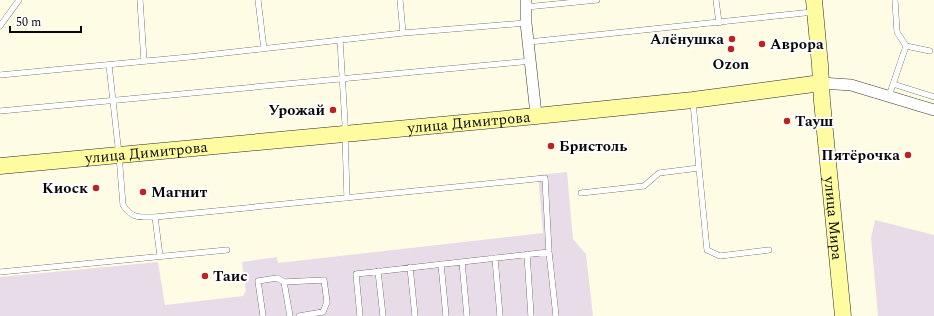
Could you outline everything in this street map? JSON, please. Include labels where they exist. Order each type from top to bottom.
[{"type":"street","points":[[526,4],[526,23],[536,116]]},
{"type":"street","name":"улица Мира","points":[[815,6],[843,316]]},
{"type":"street","name":"улица Димитрова","points":[[0,166],[536,116],[693,100],[821,83],[851,85],[934,110]]},
{"type":"lane","points":[[0,26],[19,0]]},
{"type":"lane","points":[[140,0],[144,61]]},
{"type":"lane","points":[[258,0],[264,49]]},
{"type":"lane","points":[[400,0],[403,33]]},
{"type":"lane","points":[[526,4],[597,0]]},
{"type":"lane","points":[[716,0],[719,23]]},
{"type":"lane","points":[[895,0],[897,32],[906,46],[930,52]]},
{"type":"lane","points":[[529,42],[719,23],[815,6]]},
{"type":"lane","points":[[0,75],[264,49],[403,33],[526,23]]},
{"type":"lane","points":[[340,40],[345,123],[347,198]]},
{"type":"lane","points":[[889,96],[906,46]]},
{"type":"lane","points":[[0,111],[531,61]]},
{"type":"lane","points":[[109,65],[112,100],[120,156],[123,205],[131,215],[138,218],[155,217],[544,178],[549,252],[556,316]]},
{"type":"lane","points":[[893,84],[934,96]]},
{"type":"lane","points":[[693,100],[707,250],[720,256],[769,250]]},
{"type":"lane","points":[[581,193],[644,186],[659,173],[699,168]]},
{"type":"lane","points":[[155,217],[160,256]]},
{"type":"lane","points":[[0,272],[227,250]]},
{"type":"lane","points":[[360,316],[356,274],[549,252]]},
{"type":"lane","points":[[527,254],[531,316]]},
{"type":"lane","points":[[495,258],[500,316]]},
{"type":"lane","points":[[462,262],[467,316]]},
{"type":"lane","points":[[441,264],[446,316]]},
{"type":"lane","points":[[410,267],[415,316]]},
{"type":"lane","points":[[378,271],[383,316]]},
{"type":"lane","points":[[263,316],[258,281],[277,278],[284,282],[324,280],[327,302],[322,312],[299,316]]},
{"type":"lane","points":[[284,282],[290,316]]},
{"type":"shaded area","points":[[567,172],[573,239],[586,254],[593,316],[0,316],[0,277],[158,262],[165,305],[243,296],[246,291],[242,262],[277,257],[278,263],[543,233],[538,175]]},
{"type":"shaded area","points":[[875,220],[934,235],[934,316],[878,316],[871,238]]},
{"type":"place","name":"Алёнушка","points":[[732,39]]},
{"type":"place","name":"Аврора","points":[[762,44]]},
{"type":"place","name":"Ozon","points":[[731,49]]},
{"type":"place","name":"Урожай","points":[[333,110]]},
{"type":"place","name":"Тауш","points":[[787,121]]},
{"type":"place","name":"Бристоль","points":[[551,146]]},
{"type":"place","name":"Пятёрочка","points":[[908,155]]},
{"type":"place","name":"Киоск","points":[[96,188]]},
{"type":"place","name":"Магнит","points":[[143,192]]},
{"type":"place","name":"Таис","points":[[205,276]]}]
